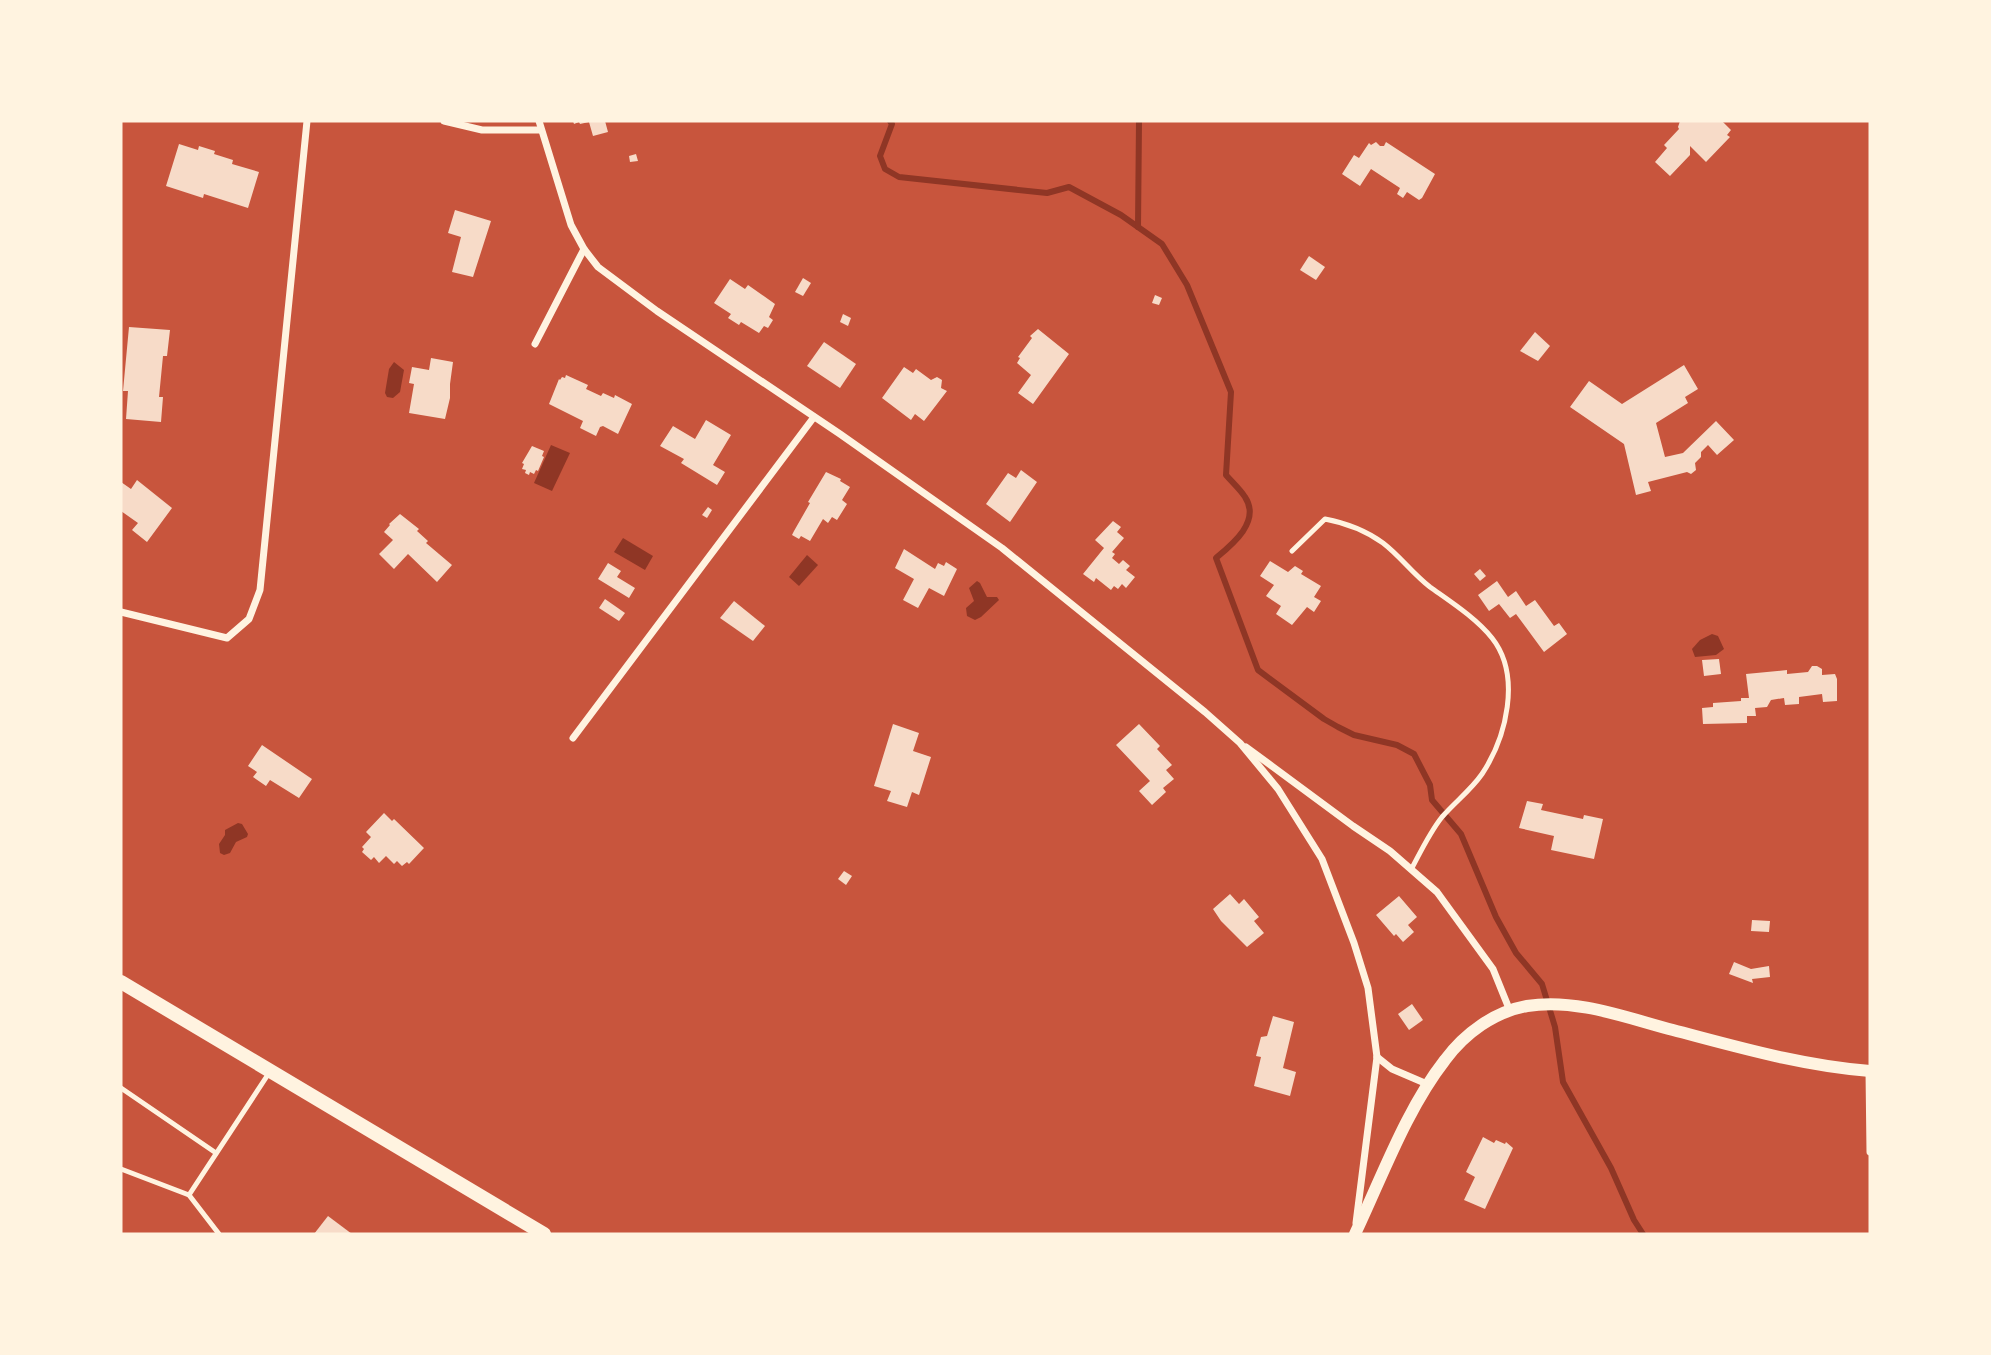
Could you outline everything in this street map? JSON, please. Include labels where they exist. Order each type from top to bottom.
[{"type":"main road","points":[[121,982],[544,1234]]},
{"type":"street","points":[[121,612],[227,638],[248,619],[260,590],[307,121]]},
{"type":"street","points":[[444,121],[482,130],[541,130]]},
{"type":"street","points":[[539,121],[572,225],[598,267],[1002,548],[1240,743],[1412,868],[1437,892],[1477,946],[1493,970],[1510,1011]]},
{"type":"street","points":[[535,344],[584,248]]},
{"type":"street","points":[[573,738],[814,416]]},
{"type":"street","points":[[1240,743],[1278,789],[1322,859],[1368,988],[1377,1057],[1355,1234]]},
{"type":"street","points":[[1355,1234],[1427,1084],[1463,1040],[1480,1025],[1510,1011],[1530,1006],[1553,1004],[1597,1010],[1814,1065],[1870,1071],[1870,1152]]},
{"type":"street","points":[[1377,1057],[1392,1069],[1427,1084]]},
{"type":"lane","points":[[1292,551],[1325,519],[1349,524],[1383,544],[1419,578],[1454,604],[1493,639],[1503,660],[1509,692],[1506,718],[1494,754],[1480,776],[1441,819],[1412,868]]},
{"type":"lane","points":[[189,1195],[271,1070]]},
{"type":"lane","points":[[121,1087],[216,1153]]},
{"type":"lane","points":[[121,1170],[189,1195],[219,1234]]},
{"type":"shaded area","points":[[394,362],[404,370],[400,392],[393,398],[387,397],[385,393],[389,369]]},
{"type":"shaded area","points":[[551,445],[570,453],[552,491],[534,483]]},
{"type":"shaded area","points":[[623,538],[653,556],[645,570],[614,552]]},
{"type":"shaded area","points":[[807,555],[818,565],[799,586],[789,577]]},
{"type":"shaded area","points":[[977,581],[987,597],[997,597],[999,600],[975,620],[967,616],[966,608],[974,601],[969,588]]},
{"type":"shaded area","points":[[1712,634],[1718,636],[1724,649],[1716,655],[1695,657],[1692,649],[1700,640]]},
{"type":"shaded area","points":[[238,823],[242,824],[247,837],[236,842],[230,853],[220,853],[219,844],[225,830]]},
{"type":"building","points":[[573,121],[605,121],[608,132],[593,136],[589,122],[574,124]]},
{"type":"building","points":[[1680,121],[1722,121],[1731,130],[1727,135],[1730,137],[1706,162],[1690,146],[1690,155],[1670,176],[1655,162],[1667,148],[1664,145],[1679,129]]},
{"type":"building","points":[[1376,142],[1384,146],[1386,142],[1435,174],[1422,198],[1419,200],[1407,192],[1403,198],[1397,194],[1400,188],[1371,169],[1360,186],[1342,174],[1354,155],[1359,158],[1369,143],[1371,145]]},
{"type":"building","points":[[179,144],[198,150],[199,146],[215,151],[214,154],[233,160],[232,164],[259,172],[248,208],[204,194],[203,198],[166,186]]},
{"type":"building","points":[[636,154],[638,161],[630,162],[629,156]]},
{"type":"building","points":[[455,210],[491,221],[473,277],[452,272],[461,237],[448,233]]},
{"type":"building","points":[[1309,256],[1325,267],[1316,280],[1300,270]]},
{"type":"building","points":[[803,278],[811,283],[803,296],[795,292]]},
{"type":"building","points":[[730,279],[745,289],[748,285],[775,304],[769,317],[773,320],[768,328],[764,326],[759,333],[741,322],[739,325],[728,318],[731,314],[714,303]]},
{"type":"building","points":[[1155,295],[1162,298],[1159,305],[1152,303]]},
{"type":"building","points":[[843,314],[851,318],[848,326],[840,322]]},
{"type":"building","points":[[129,327],[170,330],[167,356],[163,356],[159,397],[163,397],[161,422],[126,419],[128,391],[123,391]]},
{"type":"building","points":[[1038,329],[1069,354],[1033,404],[1018,393],[1031,375],[1017,363],[1020,358],[1018,357],[1032,338],[1030,336]]},
{"type":"building","points":[[1535,332],[1550,346],[1538,361],[1520,351]]},
{"type":"building","points":[[824,342],[856,364],[840,388],[807,366]]},
{"type":"building","points":[[431,358],[453,362],[445,419],[409,413],[414,384],[409,383],[412,367],[429,370]]},
{"type":"building","points":[[1684,365],[1698,389],[1685,397],[1688,403],[1656,423],[1665,457],[1683,453],[1716,421],[1734,440],[1717,455],[1708,445],[1701,452],[1701,457],[1695,463],[1696,470],[1691,474],[1687,472],[1648,482],[1651,491],[1636,495],[1624,444],[1570,407],[1589,381],[1622,404]]},
{"type":"building","points":[[904,367],[913,373],[916,369],[931,380],[937,377],[942,380],[941,388],[947,391],[924,421],[915,414],[911,420],[882,398]]},
{"type":"building","points":[[566,375],[588,385],[586,389],[601,396],[603,393],[614,398],[615,395],[632,404],[618,434],[603,426],[596,436],[580,428],[583,421],[549,404],[559,379],[565,378]]},
{"type":"building","points":[[706,420],[731,435],[713,465],[725,472],[717,485],[681,463],[684,459],[660,446],[673,426],[695,439]]},
{"type":"building","points":[[532,446],[544,451],[544,457],[538,471],[534,474],[530,472],[529,475],[522,469],[522,463]]},
{"type":"building","points":[[1021,470],[1037,482],[1010,522],[986,504],[1008,473],[1016,478]]},
{"type":"building","points":[[826,472],[850,487],[842,500],[847,504],[837,520],[832,517],[828,523],[823,519],[810,541],[801,536],[799,539],[792,535]]},
{"type":"building","points":[[137,480],[172,508],[147,542],[132,530],[138,523],[121,511],[121,482],[131,489]]},
{"type":"building","points":[[708,507],[712,510],[707,518],[702,515]]},
{"type":"building","points":[[400,514],[419,529],[417,531],[428,541],[426,543],[452,565],[437,582],[408,554],[394,569],[379,554],[393,540],[384,532]]},
{"type":"building","points":[[1113,521],[1121,527],[1117,532],[1124,538],[1112,552],[1115,554],[1112,558],[1119,564],[1123,560],[1130,566],[1126,570],[1135,577],[1126,588],[1122,584],[1118,589],[1114,586],[1111,590],[1096,578],[1094,582],[1083,574],[1104,548],[1095,540]]},
{"type":"building","points":[[904,549],[935,569],[938,563],[944,566],[946,562],[957,569],[944,596],[929,588],[918,608],[903,600],[914,579],[895,568]]},
{"type":"building","points":[[1270,561],[1288,572],[1295,566],[1303,571],[1301,574],[1321,586],[1314,597],[1321,601],[1314,612],[1307,607],[1292,625],[1276,614],[1281,606],[1266,596],[1274,585],[1260,576]]},
{"type":"building","points":[[608,563],[621,571],[617,577],[635,588],[629,598],[598,579]]},
{"type":"building","points":[[1480,569],[1486,576],[1480,581],[1474,574]]},
{"type":"building","points":[[1497,581],[1508,597],[1516,591],[1526,606],[1535,600],[1554,626],[1559,623],[1567,634],[1544,652],[1516,614],[1510,618],[1499,604],[1489,611],[1478,595]]},
{"type":"building","points":[[605,599],[625,613],[619,621],[599,608]]},
{"type":"building","points":[[734,601],[765,626],[753,641],[720,618]]},
{"type":"building","points":[[1719,659],[1721,674],[1704,676],[1702,660]]},
{"type":"building","points":[[1812,666],[1822,669],[1822,675],[1835,674],[1837,701],[1823,702],[1822,694],[1799,697],[1799,704],[1785,705],[1784,698],[1771,700],[1767,707],[1755,708],[1756,716],[1747,716],[1747,723],[1703,724],[1702,708],[1713,707],[1713,703],[1749,698],[1746,674],[1787,670],[1787,674],[1808,672]]},
{"type":"building","points":[[893,724],[919,733],[913,751],[931,757],[919,795],[912,792],[907,807],[887,801],[891,791],[874,786]]},
{"type":"building","points":[[1139,724],[1160,746],[1157,749],[1172,765],[1166,770],[1174,779],[1163,788],[1166,792],[1152,805],[1139,791],[1150,781],[1116,745]]},
{"type":"building","points":[[262,745],[312,779],[299,798],[270,780],[266,786],[253,777],[257,772],[248,766]]},
{"type":"building","points":[[1527,801],[1543,804],[1541,810],[1583,819],[1584,815],[1603,819],[1594,859],[1551,850],[1554,836],[1519,828]]},
{"type":"building","points":[[384,813],[424,848],[409,864],[407,862],[402,866],[397,861],[394,864],[386,856],[379,863],[374,857],[371,860],[362,852],[362,847],[371,837],[366,832]]},
{"type":"building","points":[[844,871],[852,876],[846,885],[838,879]]},
{"type":"building","points":[[1230,894],[1239,904],[1244,899],[1259,917],[1254,921],[1264,933],[1247,947],[1213,909]]},
{"type":"building","points":[[1399,896],[1417,917],[1408,925],[1414,932],[1403,942],[1396,934],[1394,936],[1376,915]]},
{"type":"building","points":[[1752,920],[1770,921],[1769,932],[1751,931]]},
{"type":"building","points":[[1734,962],[1751,969],[1769,966],[1770,977],[1752,979],[1753,983],[1729,974]]},
{"type":"building","points":[[1412,1004],[1423,1020],[1409,1030],[1398,1014]]},
{"type":"building","points":[[1273,1016],[1294,1022],[1283,1068],[1296,1072],[1290,1096],[1254,1086],[1261,1057],[1256,1056],[1261,1037],[1267,1036]]},
{"type":"building","points":[[1483,1137],[1494,1143],[1496,1140],[1505,1144],[1506,1142],[1513,1148],[1485,1209],[1464,1200],[1475,1177],[1466,1172]]},
{"type":"building","points":[[328,1216],[352,1234],[314,1234]]},
{"type":"waterway","points":[[890,121],[892,124],[880,156],[885,169],[899,177],[1047,193],[1069,187],[1121,215],[1162,244],[1187,285],[1231,392],[1226,475],[1245,497],[1250,515],[1243,531],[1216,558],[1258,670],[1338,727],[1354,735],[1397,745],[1414,754],[1430,785],[1432,800],[1461,834],[1496,917],[1516,953],[1542,984],[1555,1027],[1563,1082],[1611,1168],[1643,1234]]},
{"type":"waterway","points":[[1138,227],[1139,121]]}]
